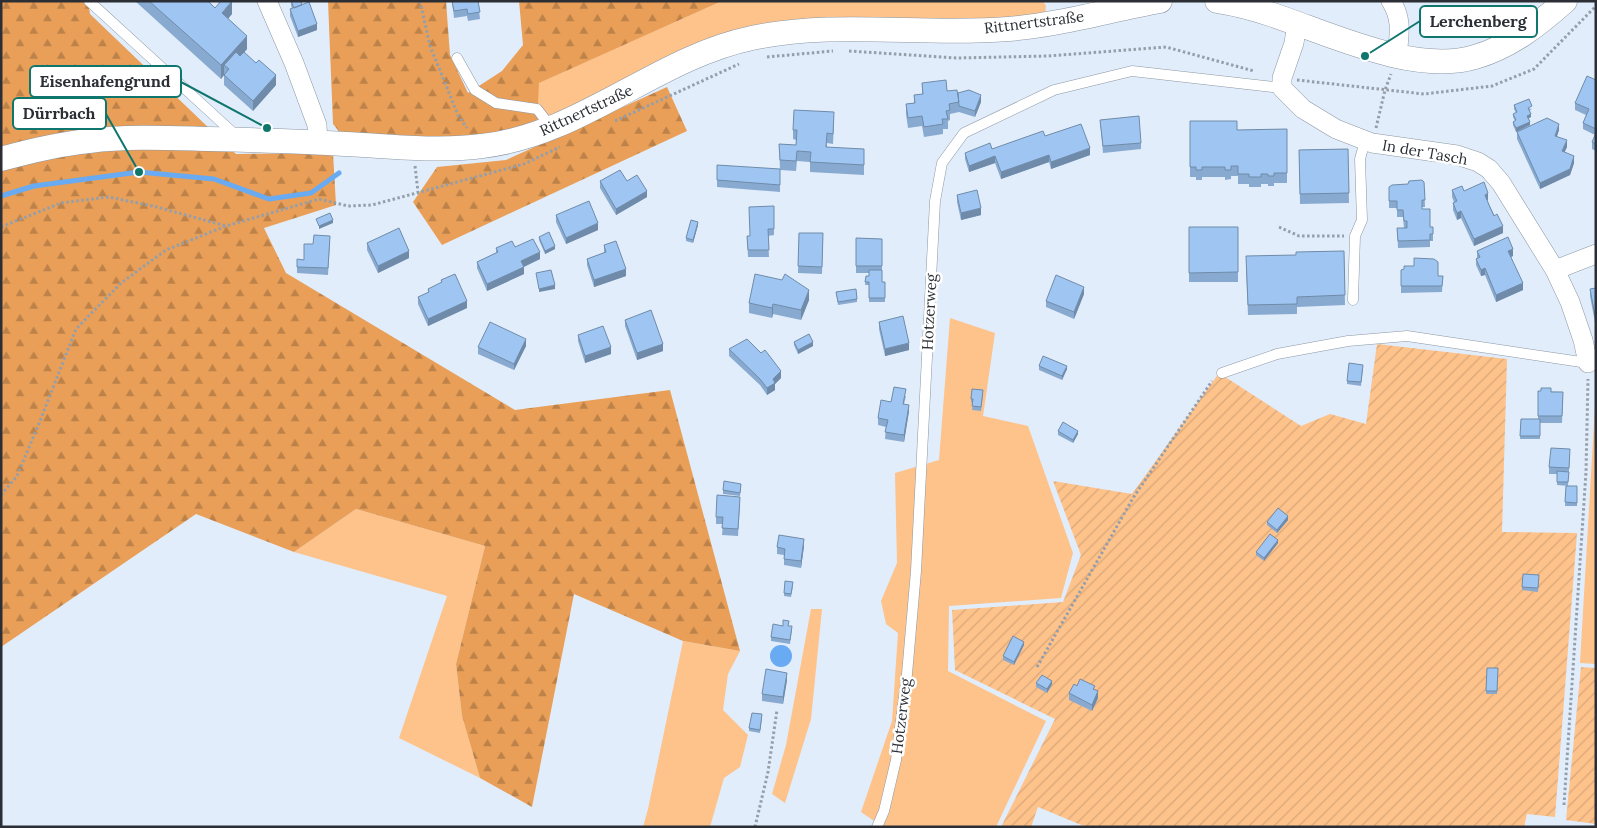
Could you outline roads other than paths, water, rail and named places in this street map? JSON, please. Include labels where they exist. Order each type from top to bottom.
[{"type":"street","points":[[267,1],[317,125],[318,142]]},
{"type":"street","name":"Rittnertstraße","points":[[1,159],[90,140],[158,138],[318,142],[413,147],[480,147],[556,138],[578,117],[698,55],[752,38],[787,32],[824,30],[1007,29],[1038,25],[1160,1]]},
{"type":"street","points":[[1218,1],[1239,5],[1397,56],[1431,61],[1451,61],[1475,57],[1504,46],[1524,34],[1565,1]]},
{"type":"street","points":[[1390,1],[1400,24],[1397,56]]},
{"type":"street","points":[[1282,83],[1294,43],[1297,23]]},
{"type":"street","name":"In der Tasch","points":[[1282,83],[1303,108],[1336,129],[1368,142],[1457,155],[1478,162],[1489,169],[1501,183],[1555,270],[1570,302],[1583,340],[1588,363]]},
{"type":"street","points":[[1555,270],[1596,254]]},
{"type":"lane","points":[[89,1],[230,130],[237,140]]},
{"type":"lane","points":[[457,58],[475,90],[496,103],[537,109],[556,138]]},
{"type":"lane","name":"Hotzerweg","points":[[877,827],[884,811],[896,760],[907,674],[916,571],[935,201],[942,163],[964,133],[1054,90],[1132,71],[1254,85],[1282,83]]},
{"type":"lane","points":[[1353,300],[1355,236],[1362,220],[1360,159],[1368,142]]},
{"type":"lane","points":[[1222,373],[1276,354],[1348,341],[1407,336],[1588,363]]},
{"type":"water","points":[[781,645],[789,648],[792,656],[789,664],[781,667],[773,664],[770,656],[773,648]]},
{"type":"waterway","points":[[1,196],[34,186],[139,172],[214,179],[269,199],[311,193],[339,173]]},
{"type":"place","name":"Lerchenberg","points":[[1365,56]]},
{"type":"place","name":"Eisenhafengrund","points":[[267,128]]},
{"type":"place","name":"Dürrbach","points":[[139,172]]}]
